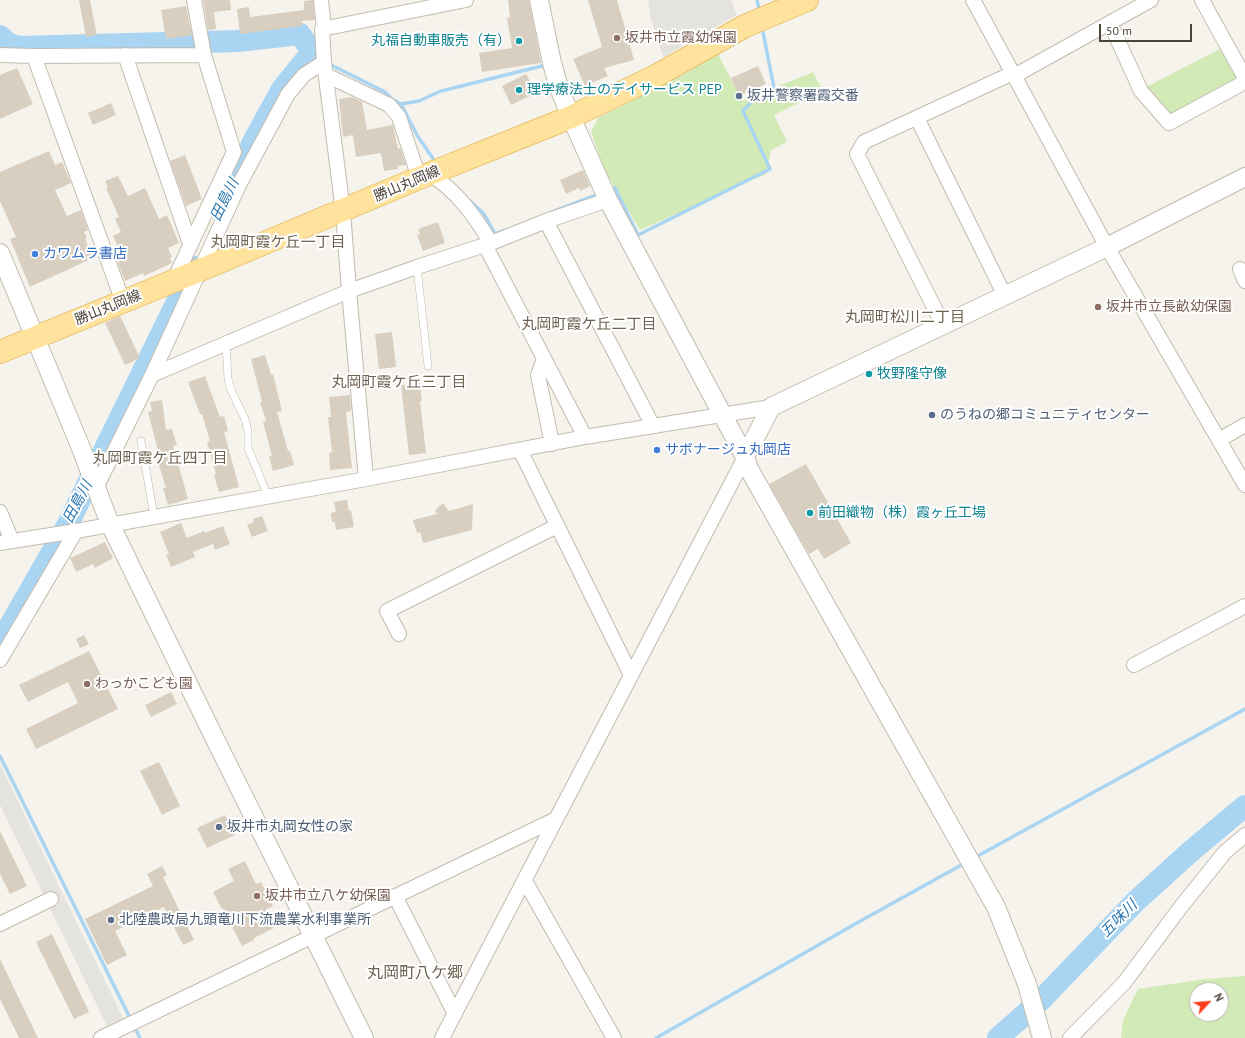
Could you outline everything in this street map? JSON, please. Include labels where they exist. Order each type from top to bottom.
[{"type":"main road","name":"勝山丸岡線","points":[[0,352],[173,282],[424,176],[571,117],[654,77],[745,26],[807,0]]},
{"type":"street","points":[[173,282],[234,152],[204,55],[194,0]]},
{"type":"street","points":[[321,0],[324,28],[322,29],[325,68],[343,211],[366,479]]},
{"type":"street","points":[[324,28],[466,0]]},
{"type":"street","points":[[539,0],[552,63],[559,88],[608,200],[745,457],[753,476],[996,907],[1027,984],[1039,1036]]},
{"type":"street","points":[[973,0],[1107,248],[1219,440],[1243,477]]},
{"type":"street","points":[[943,325],[858,154],[864,142],[1013,75],[1151,0]]},
{"type":"street","points":[[1202,0],[1245,78]]},
{"type":"street","points":[[1110,23],[1141,91],[1169,123],[1245,82]]},
{"type":"street","points":[[0,55],[204,55]]},
{"type":"street","points":[[125,55],[190,244]]},
{"type":"street","points":[[34,56],[123,302]]},
{"type":"street","points":[[96,488],[152,375],[198,271],[239,185],[288,94],[304,75],[325,68],[389,105],[394,110],[399,118],[424,176],[437,178],[454,194],[473,216],[544,359],[585,437]]},
{"type":"street","points":[[917,118],[1005,296]]},
{"type":"street","points":[[0,512],[6,542],[76,531],[366,479],[585,437],[771,407],[1107,248],[1245,177]]},
{"type":"street","points":[[152,375],[349,291],[488,244],[546,221],[608,200]]},
{"type":"street","points":[[546,221],[653,426]]},
{"type":"street","points":[[0,253],[79,443],[110,524],[312,936],[364,1038]]},
{"type":"street","points":[[544,359],[538,375],[552,444]]},
{"type":"street","points":[[442,1038],[771,407]]},
{"type":"street","points":[[1219,440],[1245,425]]},
{"type":"street","points":[[520,450],[631,675]]},
{"type":"street","points":[[399,634],[387,611],[557,526]]},
{"type":"street","points":[[0,660],[76,531]]},
{"type":"street","points":[[1134,665],[1245,606]]},
{"type":"street","points":[[101,1038],[113,1027],[312,936],[556,819]]},
{"type":"street","points":[[1070,1038],[1124,983],[1180,908],[1225,852],[1245,835]]},
{"type":"street","points":[[525,881],[614,1038]]},
{"type":"street","points":[[395,896],[455,1014]]},
{"type":"street","points":[[0,924],[51,899]]},
{"type":"lane","points":[[417,267],[428,366]]},
{"type":"lane","points":[[226,344],[228,378],[231,390],[245,419],[247,425],[248,448],[268,496]]},
{"type":"lane","points":[[141,441],[154,516]]},
{"type":"green space","points":[[1220,49],[1239,82],[1170,119],[1146,87]]},
{"type":"green space","points":[[718,54],[742,101],[813,72],[823,91],[774,115],[787,142],[771,150],[766,174],[640,230],[605,171],[591,132],[598,118],[685,74]]},
{"type":"green space","points":[[1245,976],[1245,1038],[1121,1038],[1123,1020],[1138,989],[1205,979]]},
{"type":"shaded area","points":[[648,0],[731,0],[737,15],[663,57],[651,20]]},
{"type":"shaded area","points":[[0,764],[123,1018],[107,1026],[0,805]]},
{"type":"building","points":[[79,0],[90,0],[97,35],[86,37]]},
{"type":"building","points":[[203,0],[230,0],[231,10],[214,12],[216,29],[208,30]]},
{"type":"building","points":[[313,0],[315,20],[302,21],[302,26],[240,34],[237,9],[249,7],[250,17],[304,10],[304,1]]},
{"type":"building","points":[[508,0],[529,0],[541,63],[482,72],[479,53],[512,48],[507,18],[510,17]]},
{"type":"building","name":"坂井市立霞幼保園","points":[[588,0],[617,0],[634,60],[604,68],[608,76],[585,86],[573,59],[602,47]]},
{"type":"building","points":[[186,6],[192,35],[166,39],[161,10]]},
{"type":"building","points":[[758,66],[766,84],[739,96],[731,78]]},
{"type":"building","points":[[17,68],[33,104],[0,119],[0,75]]},
{"type":"building","name":"理学療法士のデイサービス PEP","points":[[526,74],[536,93],[511,105],[502,86]]},
{"type":"building","points":[[352,97],[362,102],[367,130],[393,125],[398,149],[400,148],[406,165],[398,166],[398,169],[384,171],[381,153],[356,157],[353,135],[343,137],[339,99]]},
{"type":"building","points":[[111,103],[116,115],[93,125],[88,113]]},
{"type":"building","points":[[49,151],[55,165],[62,162],[71,183],[55,190],[67,216],[81,210],[88,230],[84,232],[87,238],[85,239],[93,258],[30,287],[10,239],[16,237],[0,201],[0,172]]},
{"type":"building","points":[[185,155],[202,199],[186,206],[170,161]]},
{"type":"building","points":[[583,170],[590,186],[580,191],[579,188],[566,194],[560,180]]},
{"type":"building","points":[[118,176],[128,196],[145,188],[159,219],[167,215],[179,243],[168,248],[172,257],[170,258],[172,263],[144,276],[143,273],[125,281],[113,249],[118,247],[113,236],[121,232],[115,219],[119,217],[106,188],[108,187],[105,181]]},
{"type":"building","points":[[438,222],[445,243],[423,251],[417,235],[420,234],[418,229]]},
{"type":"building","points":[[120,316],[140,358],[125,365],[105,323]]},
{"type":"building","points":[[392,332],[396,367],[379,369],[375,334]]},
{"type":"building","points":[[265,355],[271,375],[273,374],[282,411],[277,412],[288,451],[290,451],[294,465],[273,471],[269,456],[272,456],[263,422],[266,421],[260,402],[262,402],[251,359]]},
{"type":"building","points":[[205,376],[220,417],[224,416],[228,431],[224,432],[239,487],[219,492],[214,475],[216,474],[207,442],[210,441],[202,414],[200,414],[188,382]]},
{"type":"building","points":[[420,383],[422,401],[420,401],[426,453],[409,455],[401,385]]},
{"type":"building","points":[[350,395],[351,411],[346,412],[352,468],[330,470],[329,453],[332,452],[328,417],[331,417],[329,397]]},
{"type":"building","points":[[162,400],[166,430],[172,429],[177,445],[173,446],[188,499],[168,505],[163,488],[166,488],[156,455],[159,454],[148,412],[152,411],[150,402]]},
{"type":"building","name":"前田織物（株）霞ヶ丘工場","points":[[806,464],[851,543],[824,559],[818,549],[809,554],[769,484]]},
{"type":"building","points":[[347,500],[349,511],[351,510],[354,527],[336,530],[335,522],[332,522],[331,513],[336,512],[334,502]]},
{"type":"building","points":[[443,503],[449,511],[473,504],[472,530],[423,543],[420,532],[417,533],[413,520],[437,514],[435,510]]},
{"type":"building","points":[[262,516],[268,531],[252,537],[247,525],[254,522],[253,519]]},
{"type":"building","points":[[181,523],[187,538],[204,531],[205,533],[223,526],[230,544],[215,550],[213,544],[193,552],[195,557],[171,567],[166,555],[169,554],[160,532]]},
{"type":"building","points":[[105,542],[113,558],[95,568],[93,564],[76,572],[70,558]]},
{"type":"building","points":[[84,635],[89,644],[80,648],[76,639]]},
{"type":"building","points":[[89,651],[118,709],[36,749],[26,729],[78,703],[68,682],[28,702],[19,685]]},
{"type":"building","points":[[171,692],[177,704],[151,717],[145,705]]},
{"type":"building","points":[[159,762],[180,806],[162,815],[140,771]]},
{"type":"building","points":[[225,815],[235,835],[207,848],[197,828]]},
{"type":"building","points":[[0,831],[27,886],[10,894],[0,874]]},
{"type":"building","points":[[245,861],[256,884],[261,882],[273,906],[265,910],[274,928],[242,946],[213,892],[234,881],[228,869]]},
{"type":"building","points":[[162,866],[167,875],[163,877],[194,940],[183,945],[164,907],[115,931],[127,955],[107,965],[85,919],[153,886],[147,874]]},
{"type":"building","points":[[52,934],[89,1012],[74,1019],[36,942]]},
{"type":"building","points":[[0,959],[38,1038],[19,1038],[0,999]]},
{"type":"waterway","points":[[757,0],[760,13]]},
{"type":"waterway","points":[[608,190],[615,188],[638,235],[770,169],[743,111],[752,101],[774,88],[762,27]]},
{"type":"waterway","name":"田島川","points":[[0,36],[9,44],[20,47],[238,41],[300,34],[312,52],[282,89],[253,142],[235,182]]},
{"type":"waterway","points":[[312,52],[320,58]]},
{"type":"waterway","points":[[329,64],[385,92],[392,99],[401,104],[417,135],[436,163]]},
{"type":"waterway","points":[[401,104],[419,101],[441,91],[542,66]]},
{"type":"waterway","points":[[552,212],[599,194]]},
{"type":"waterway","points":[[469,200],[484,214],[495,234],[506,230]]},
{"type":"waterway","name":"田島川","points":[[0,643],[67,526],[194,267]]},
{"type":"waterway","points":[[974,858],[1245,709]]},
{"type":"waterway","points":[[0,756],[131,1020]]},
{"type":"waterway","name":"五味川","points":[[998,1038],[1041,1000],[1136,901],[1190,852],[1245,806]]},
{"type":"waterway","points":[[656,1038],[965,863]]},
{"type":"waterway","points":[[134,1026],[140,1038]]},
{"type":"place","name":"坂井市立霞幼保園","points":[[617,38]]},
{"type":"place","name":"丸福自動車販売（有）","points":[[519,41]]},
{"type":"place","name":"理学療法士のデイサービス PEP","points":[[519,90]]},
{"type":"place","name":"坂井警察署霞交番","points":[[739,96]]},
{"type":"place","name":"カワムラ書店","points":[[35,254]]},
{"type":"place","name":"坂井市立長畝幼保園","points":[[1098,307]]},
{"type":"place","name":"牧野隆守像","points":[[869,374]]},
{"type":"place","name":"のうねの郷コミュニティセンター","points":[[932,415]]},
{"type":"place","name":"サボナージュ丸岡店","points":[[657,450]]},
{"type":"place","name":"前田織物（株）霞ヶ丘工場","points":[[810,513]]},
{"type":"place","name":"わっかこども園","points":[[87,684]]},
{"type":"place","name":"坂井市丸岡女性の家","points":[[219,827]]},
{"type":"place","name":"坂井市立八ケ幼保園","points":[[257,896]]},
{"type":"place","name":"北陸農政局九頭竜川下流農業水利事業所","points":[[111,920]]},
{"type":"district","name":"丸岡町霞ケ丘一丁目","points":[[278,243]]},
{"type":"district","name":"丸岡町松川二丁目","points":[[905,318]]},
{"type":"district","name":"丸岡町霞ケ丘二丁目","points":[[589,325]]},
{"type":"district","name":"丸岡町霞ケ丘三丁目","points":[[399,383]]},
{"type":"district","name":"丸岡町霞ケ丘四丁目","points":[[160,459]]},
{"type":"district","name":"丸岡町八ケ郷","points":[[415,973]]}]
